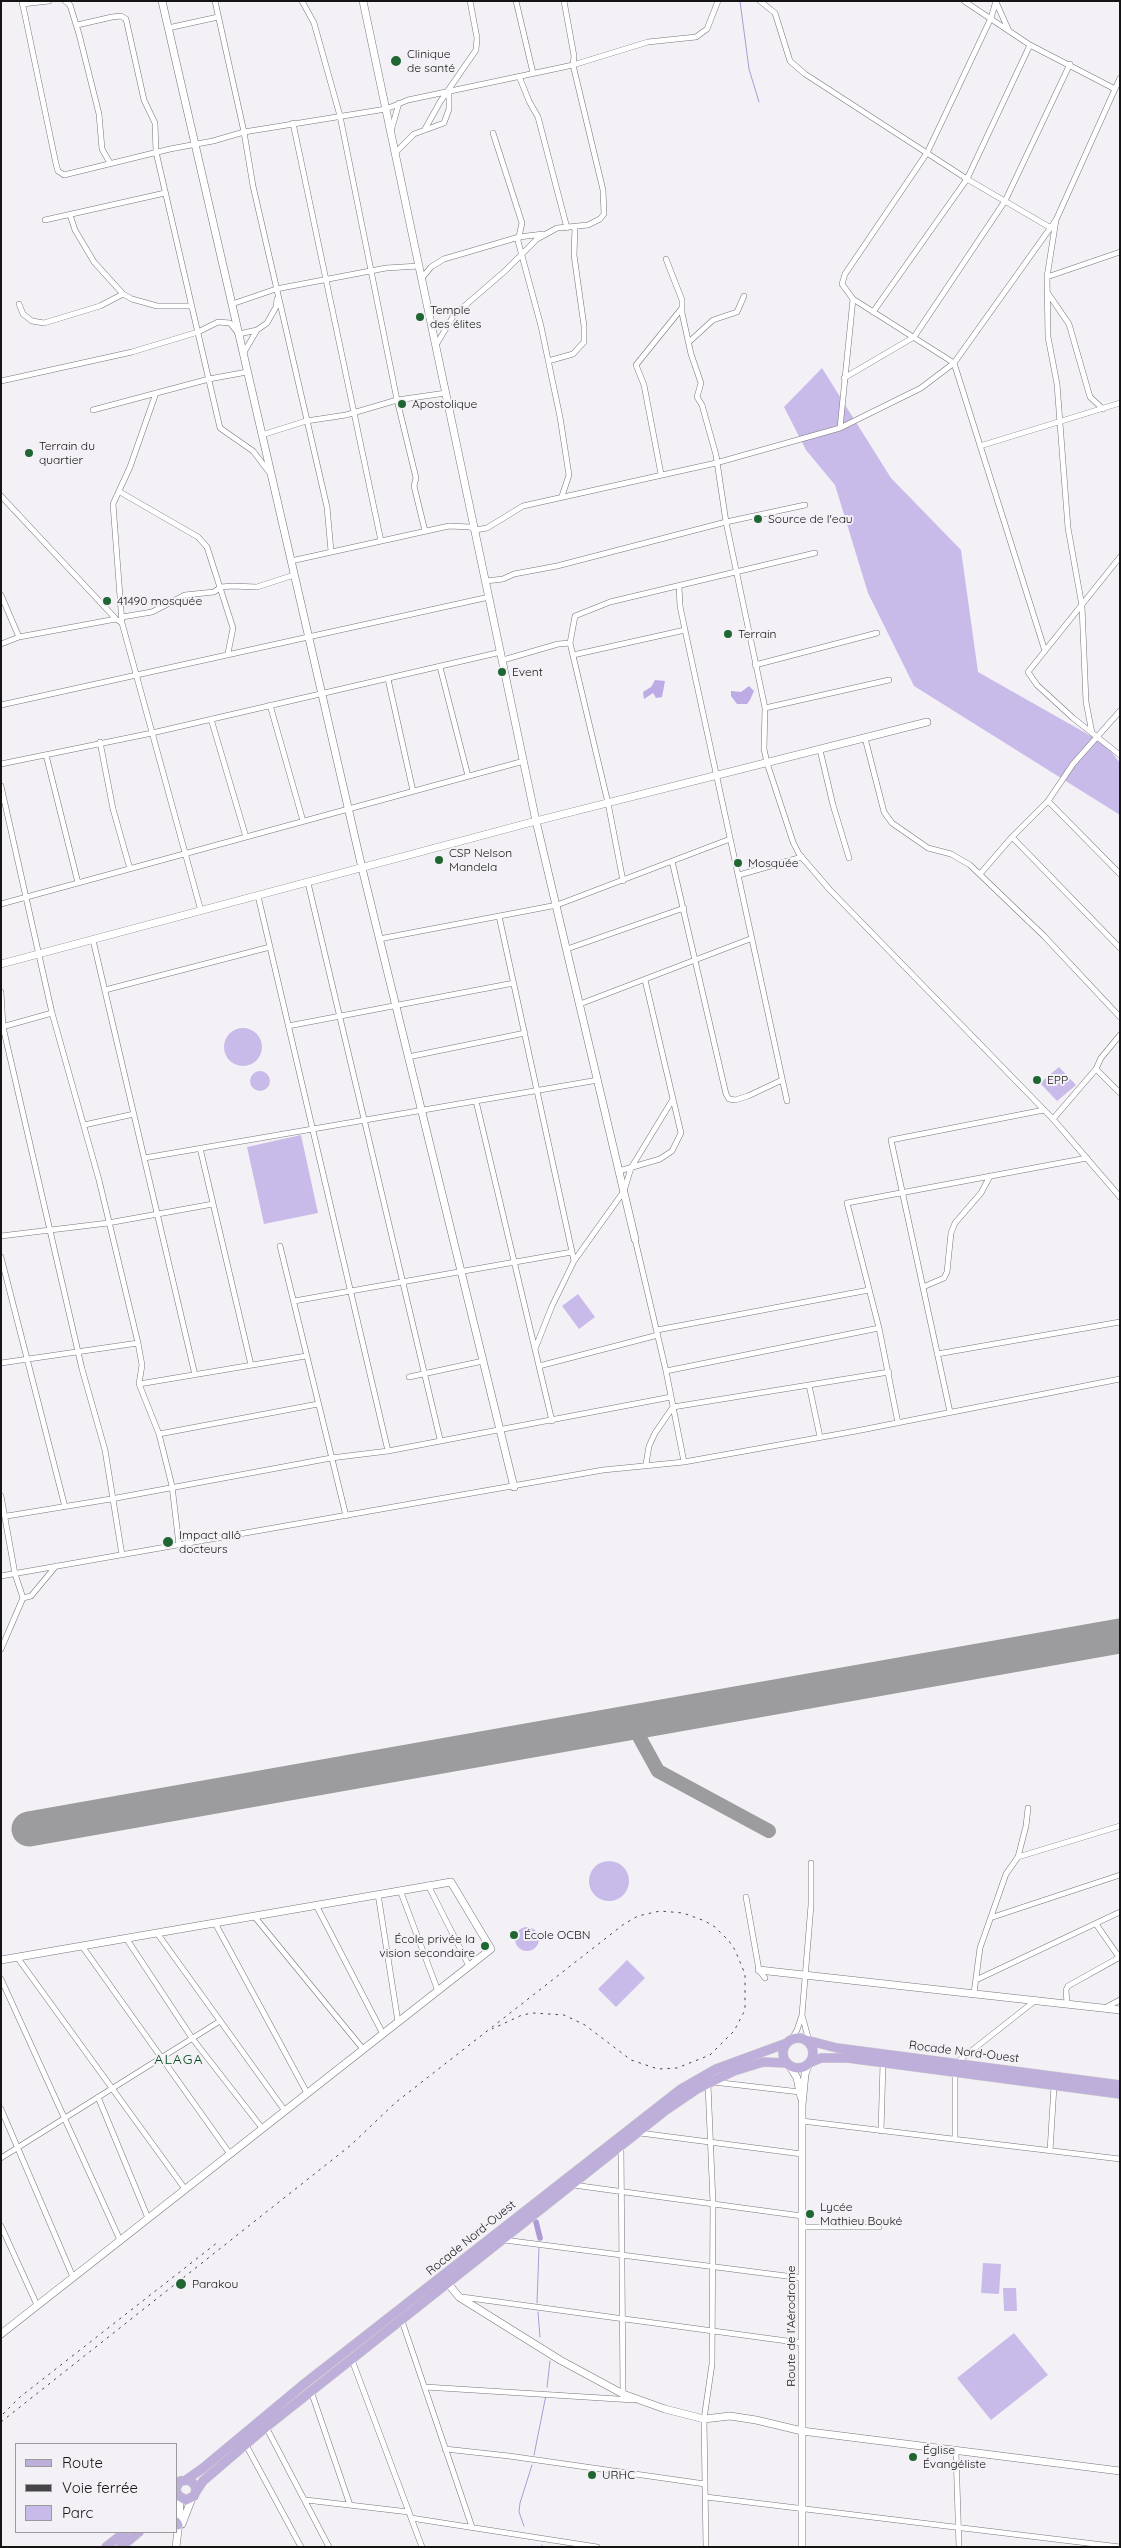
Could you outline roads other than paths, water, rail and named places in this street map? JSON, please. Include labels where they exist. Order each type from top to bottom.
[{"type":"main road","points":[[800,2038],[808,2042],[813,2054],[809,2063],[801,2068],[788,2064],[783,2051],[789,2041],[800,2038]]},
{"type":"main road","name":"Rocade Nord-Ouest","points":[[788,2064],[756,2064],[710,2083],[678,2102],[504,2240],[445,2280],[304,2384],[204,2468],[186,2480],[180,2481],[182,2496],[402,2320],[445,2280],[685,2086],[716,2068],[789,2041]]},
{"type":"main road","name":"Rocade Nord-Ouest","points":[[808,2042],[1054,2086],[1120,2094]]},
{"type":"main road","name":"Rocade Nord-Ouest","points":[[809,2063],[832,2058],[1120,2085]]},
{"type":"main road","points":[[182,2496],[193,2483],[186,2480]]},
{"type":"main road","points":[[106,2547],[124,2533]]},
{"type":"main road","points":[[120,2547],[138,2533]]},
{"type":"street","points":[[49,1],[22,3],[58,171],[64,175],[244,132],[386,109],[399,103],[573,65],[648,42],[683,39],[702,34],[714,16],[718,1]]},
{"type":"street","points":[[65,1],[70,5],[77,25],[99,114],[102,149],[110,163]]},
{"type":"street","points":[[162,1],[348,809],[514,1487]]},
{"type":"street","points":[[215,1],[244,132],[253,186],[276,292],[327,508],[331,551]]},
{"type":"street","points":[[302,1],[314,23],[340,116],[369,271],[396,400],[414,471],[414,486],[425,531]]},
{"type":"street","points":[[363,1],[536,822],[666,1371],[684,1462]]},
{"type":"street","points":[[425,129],[476,50],[477,38],[470,1]]},
{"type":"street","points":[[516,1],[533,73]]},
{"type":"street","points":[[422,278],[431,267],[444,258],[518,237],[545,233],[557,228],[588,225],[600,219],[605,208],[603,190],[573,65],[574,56],[564,1]]},
{"type":"street","points":[[760,1],[775,13],[788,54],[795,66],[848,103],[967,179],[1051,228]]},
{"type":"street","points":[[964,1],[1030,45],[1070,64],[1115,89]]},
{"type":"street","points":[[996,1],[990,18],[927,153],[845,274],[842,284],[853,299],[954,363],[1045,651]]},
{"type":"street","points":[[996,1],[1009,31]]},
{"type":"street","points":[[77,25],[112,17],[121,16],[126,19],[144,100],[155,123],[156,152],[220,428],[253,452],[271,474]]},
{"type":"street","points":[[168,28],[218,17]]},
{"type":"street","points":[[873,312],[967,179],[1030,45]]},
{"type":"street","points":[[844,378],[914,337],[1005,201],[1070,64]]},
{"type":"street","points":[[519,76],[528,101],[538,117],[567,228]]},
{"type":"street","points":[[291,561],[449,526],[470,527],[475,530],[493,525],[523,506],[716,463],[840,428],[921,388],[954,363],[1051,228],[1120,78]]},
{"type":"street","points":[[395,153],[409,137],[425,129],[444,124],[447,120],[448,92]]},
{"type":"street","points":[[391,131],[399,103]]},
{"type":"street","points":[[293,124],[381,541]]},
{"type":"street","points":[[493,133],[522,223],[518,237],[521,256],[548,361],[569,475],[562,496]]},
{"type":"street","points":[[45,220],[165,194]]},
{"type":"street","points":[[70,215],[94,262],[123,294],[132,299],[157,306],[191,306]]},
{"type":"street","points":[[1056,220],[1047,276],[1048,337],[1057,384],[1068,528],[1082,606],[1086,702],[1092,733]]},
{"type":"street","points":[[548,361],[573,354],[584,342],[585,334],[574,255],[575,227]]},
{"type":"street","points":[[436,345],[454,315],[545,233]]},
{"type":"street","points":[[1047,276],[1120,252]]},
{"type":"street","points":[[666,258],[682,300],[691,354],[701,383],[697,397],[702,405],[716,463],[726,522],[765,708],[764,749],[767,763],[793,842],[802,857],[830,890],[1053,1119],[1120,1197]]},
{"type":"street","points":[[232,304],[326,279],[369,271],[419,266]]},
{"type":"street","points":[[1047,291],[1069,324],[1090,397],[1103,409]]},
{"type":"street","points":[[239,334],[257,330],[267,323],[276,307],[276,292]]},
{"type":"street","points":[[19,304],[23,314],[32,321],[44,323],[100,306],[123,294]]},
{"type":"street","points":[[690,340],[713,320],[735,314],[744,296]]},
{"type":"street","points":[[840,428],[853,299]]},
{"type":"street","points":[[661,474],[644,385],[636,365],[682,308]]},
{"type":"street","points":[[1,381],[132,352],[198,332],[209,325],[222,322],[230,323],[239,334]]},
{"type":"street","points":[[243,354],[257,330]]},
{"type":"street","points":[[93,410],[209,379],[248,372]]},
{"type":"street","points":[[156,393],[120,492],[113,504],[122,623],[201,911]]},
{"type":"street","points":[[262,435],[306,421],[355,413],[396,400],[446,393]]},
{"type":"street","points":[[980,446],[1120,403]]},
{"type":"street","points":[[253,452],[266,454]]},
{"type":"street","points":[[120,492],[198,538],[207,547],[233,628],[228,653]]},
{"type":"street","points":[[1,496],[116,619],[122,623]]},
{"type":"street","points":[[486,581],[557,566],[726,522],[805,505]]},
{"type":"street","points":[[378,530],[390,539]]},
{"type":"street","points":[[623,881],[608,803],[570,643],[573,620],[580,612],[610,602],[815,553]]},
{"type":"street","points":[[1120,557],[1028,672],[1036,685],[1092,733],[1120,754]]},
{"type":"street","points":[[122,617],[152,612],[185,595],[214,592],[221,587],[257,587],[294,575]]},
{"type":"street","points":[[679,586],[680,606],[685,630],[739,875],[750,939],[787,1101]]},
{"type":"street","points":[[1,595],[19,637]]},
{"type":"street","points":[[1,705],[138,676],[228,653],[309,638],[408,613],[489,597]]},
{"type":"street","points":[[1,644],[19,637],[116,619]]},
{"type":"street","points":[[573,655],[685,630]]},
{"type":"street","points":[[755,665],[876,633]]},
{"type":"street","points":[[1,764],[100,742],[152,733],[440,667],[570,643]]},
{"type":"street","points":[[440,667],[468,776]]},
{"type":"street","points":[[388,679],[413,791]]},
{"type":"street","points":[[765,708],[889,680]]},
{"type":"street","points":[[270,705],[303,821]]},
{"type":"street","points":[[980,874],[1012,837],[1048,801],[1073,764],[1120,711]]},
{"type":"street","points":[[211,719],[246,837]]},
{"type":"street","points":[[1,964],[608,803],[928,722]]},
{"type":"street","points":[[865,738],[887,818],[900,830],[928,848],[961,859],[980,874],[1075,968],[1120,1017]]},
{"type":"street","points":[[100,742],[112,809],[130,869]]},
{"type":"street","points":[[820,750],[833,805],[849,858]]},
{"type":"street","points":[[46,754],[78,883]]},
{"type":"street","points":[[1,904],[524,761]]},
{"type":"street","points":[[1,786],[52,1013],[84,1125],[138,1343],[142,1365],[139,1384],[159,1434],[172,1486],[179,1545]]},
{"type":"street","points":[[1048,801],[1120,874]]},
{"type":"street","points":[[1012,837],[1120,948]]},
{"type":"street","points":[[379,939],[557,905],[730,839]]},
{"type":"street","points":[[739,875],[802,857]]},
{"type":"street","points":[[672,860],[726,1094],[729,1099],[735,1100],[782,1080]]},
{"type":"street","points":[[308,882],[440,1439]]},
{"type":"street","points":[[258,896],[388,1451]]},
{"type":"street","points":[[567,949],[684,908]]},
{"type":"street","points":[[499,916],[574,1261]]},
{"type":"street","points":[[580,1004],[750,939]]},
{"type":"street","points":[[93,940],[195,1375]]},
{"type":"street","points":[[105,990],[270,947]]},
{"type":"street","points":[[619,1171],[660,1159],[672,1151],[679,1141],[681,1133],[645,980]]},
{"type":"street","points":[[288,1026],[514,983]]},
{"type":"street","points":[[1,992],[2,1027],[52,1231],[78,1352],[105,1450],[111,1486],[111,1499],[122,1555]]},
{"type":"street","points":[[2,1027],[52,1013]]},
{"type":"street","points":[[408,1057],[525,1032]]},
{"type":"street","points":[[1053,1119],[1096,1069],[1100,1058],[1120,1035]]},
{"type":"street","points":[[1096,1069],[1120,1093]]},
{"type":"street","points":[[144,1158],[598,1080]]},
{"type":"street","points":[[535,1349],[552,1306],[574,1261],[624,1191],[631,1168],[673,1098]]},
{"type":"street","points":[[476,1101],[552,1421]]},
{"type":"street","points":[[950,1412],[891,1140],[1044,1110]]},
{"type":"street","points":[[84,1125],[134,1114]]},
{"type":"street","points":[[200,1148],[251,1365]]},
{"type":"street","points":[[898,1423],[879,1328],[847,1203],[1087,1158]]},
{"type":"street","points":[[923,1287],[944,1278],[947,1272],[951,1233],[955,1223],[981,1193],[990,1176]]},
{"type":"street","points":[[1,1236],[108,1223],[213,1204]]},
{"type":"street","points":[[280,1246],[346,1516]]},
{"type":"street","points":[[294,1301],[572,1252]]},
{"type":"street","points":[[1,1257],[65,1507]]},
{"type":"street","points":[[539,1366],[657,1333],[869,1290]]},
{"type":"street","points":[[937,1354],[1120,1322]]},
{"type":"street","points":[[666,1371],[879,1328]]},
{"type":"street","points":[[1,1363],[138,1343]]},
{"type":"street","points":[[139,1384],[306,1356]]},
{"type":"street","points":[[409,1377],[482,1361]]},
{"type":"street","points":[[646,1464],[649,1446],[655,1433],[673,1407],[889,1372]]},
{"type":"street","points":[[1,1576],[646,1464],[684,1462],[898,1423],[1120,1379]]},
{"type":"street","points":[[809,1385],[820,1437]]},
{"type":"street","points":[[6,1516],[111,1499],[172,1486],[331,1458],[388,1451],[440,1439],[552,1421],[671,1397]]},
{"type":"street","points":[[159,1434],[318,1404]]},
{"type":"street","points":[[1,1496],[15,1574],[23,1598],[1,1649]]},
{"type":"street","points":[[23,1598],[31,1596],[56,1566]]},
{"type":"street","points":[[974,1993],[980,1948],[993,1917],[1006,1874],[1018,1857],[1026,1826],[1028,1808]]},
{"type":"street","points":[[1018,1857],[1120,1826]]},
{"type":"street","points":[[808,2042],[802,2015],[804,1975],[807,1968],[811,1863]]},
{"type":"street","points":[[993,1917],[1120,1875]]},
{"type":"street","points":[[1,1960],[451,1882],[491,1949],[1,2334]]},
{"type":"street","points":[[428,1885],[469,1966]]},
{"type":"street","points":[[400,1890],[438,1991]]},
{"type":"street","points":[[378,1894],[398,2022]]},
{"type":"street","points":[[746,1897],[759,1970],[765,1978]]},
{"type":"street","points":[[316,1905],[383,2034]]},
{"type":"street","points":[[976,1980],[1120,1912]]},
{"type":"street","points":[[254,1916],[363,2049]]},
{"type":"street","points":[[215,1922],[307,2093]]},
{"type":"street","points":[[1067,2004],[1066,1990],[1068,1986],[1120,1957],[1096,1924]]},
{"type":"street","points":[[157,1933],[285,2111]]},
{"type":"street","points":[[126,1938],[192,2038],[262,2128]]},
{"type":"street","points":[[82,1946],[230,2154]]},
{"type":"street","points":[[17,1957],[185,2189]]},
{"type":"street","points":[[759,1970],[1120,2010]]},
{"type":"street","points":[[1,1979],[120,2240]]},
{"type":"street","points":[[955,2140],[955,2069],[1037,2000]]},
{"type":"street","points":[[1105,2008],[1120,2000]]},
{"type":"street","points":[[789,2041],[796,2033],[802,2015]]},
{"type":"street","points":[[1,2158],[220,2021]]},
{"type":"street","name":"Route de l'Aérodrome","points":[[802,2547],[802,2105],[805,2074],[809,2063]]},
{"type":"street","points":[[881,2131],[883,2063]]},
{"type":"street","name":"Route de l'Aérodrome","points":[[788,2064],[797,2078],[802,2105]]},
{"type":"street","points":[[706,2547],[704,2419],[710,2387],[712,2330],[711,2266],[713,2203],[710,2083],[800,2092]]},
{"type":"street","points":[[1050,2151],[1054,2086]]},
{"type":"street","points":[[98,2097],[148,2218]]},
{"type":"street","points":[[1,2109],[73,2277]]},
{"type":"street","points":[[802,2121],[1120,2159]]},
{"type":"street","points":[[640,2133],[802,2154]]},
{"type":"street","points":[[621,2148],[623,2394]]},
{"type":"street","points":[[573,2185],[802,2216]]},
{"type":"street","points":[[1,2226],[37,2305]]},
{"type":"street","points":[[802,2227],[879,2227]]},
{"type":"street","points":[[504,2240],[802,2278]]},
{"type":"street","points":[[445,2280],[459,2297],[533,2344],[623,2394],[637,2400],[704,2419],[730,2416],[802,2431],[956,2452],[1120,2471]]},
{"type":"street","points":[[459,2297],[802,2343]]},
{"type":"street","points":[[402,2320],[472,2527]]},
{"type":"street","points":[[352,2360],[422,2547]]},
{"type":"street","points":[[425,2387],[637,2400]]},
{"type":"street","points":[[311,2391],[350,2505]]},
{"type":"street","points":[[266,2427],[329,2547]]},
{"type":"street","points":[[246,2445],[301,2547]]},
{"type":"street","points":[[446,2449],[509,2456],[704,2484]]},
{"type":"street","points":[[956,2452],[959,2547]]},
{"type":"street","points":[[178,2526],[182,2496]]},
{"type":"street","points":[[178,2526],[182,2496]]},
{"type":"street","points":[[706,2497],[1120,2547]]},
{"type":"street","points":[[306,2500],[350,2505],[597,2547]]},
{"type":"street","points":[[176,2547],[177,2533]]},
{"type":"waterway","points":[[740,1],[749,69],[759,102]]},
{"type":"waterway","points":[[536,2222],[540,2238]]},
{"type":"waterway","points":[[537,2303],[539,2248]]},
{"type":"waterway","points":[[538,2312],[540,2337]]},
{"type":"waterway","points":[[547,2387],[550,2361]]},
{"type":"waterway","points":[[534,2455],[546,2395]]},
{"type":"waterway","points":[[524,2526],[519,2512],[520,2503],[532,2465]]},
{"type":"railway","points":[[1,2422],[351,2145],[395,2103],[624,1924],[638,1916],[660,1911],[683,1913],[705,1921],[715,1927],[729,1941],[745,1974],[745,2010],[734,2031],[710,2055],[677,2068],[658,2069],[631,2060],[585,2025],[564,2015],[533,2013],[522,2015],[492,2029]]},
{"type":"railway","points":[[3,2414],[20,2397],[218,2242]]},
{"type":"place","name":"Clinique de santé","points":[[396,61]]},
{"type":"place","name":"Temple des élites","points":[[420,317]]},
{"type":"place","name":"Apostolique","points":[[402,404]]},
{"type":"place","name":"Terrain du quartier","points":[[29,453]]},
{"type":"place","name":"Source de l'eau","points":[[758,519]]},
{"type":"place","name":"41490 mosquée","points":[[107,601]]},
{"type":"place","name":"Terrain","points":[[728,634]]},
{"type":"place","name":"Event","points":[[502,672]]},
{"type":"place","name":"CSP Nelson Mandela","points":[[439,860]]},
{"type":"place","name":"Mosquée","points":[[738,863]]},
{"type":"place","name":"EPP","points":[[1037,1080]]},
{"type":"place","name":"Impact allô docteurs","points":[[168,1542]]},
{"type":"place","name":"École OCBN","points":[[514,1935]]},
{"type":"place","name":"École privée la vision secondaire","points":[[485,1946]]},
{"type":"place","name":"Lycée Mathieu Bouké","points":[[810,2214]]},
{"type":"place","name":"Parakou","points":[[181,2284]]},
{"type":"place","name":"Église Évangéliste","points":[[913,2457]]},
{"type":"place","name":"URHC","points":[[592,2475]]},
{"type":"district","name":"ALAGA","points":[[179,2060]]}]
